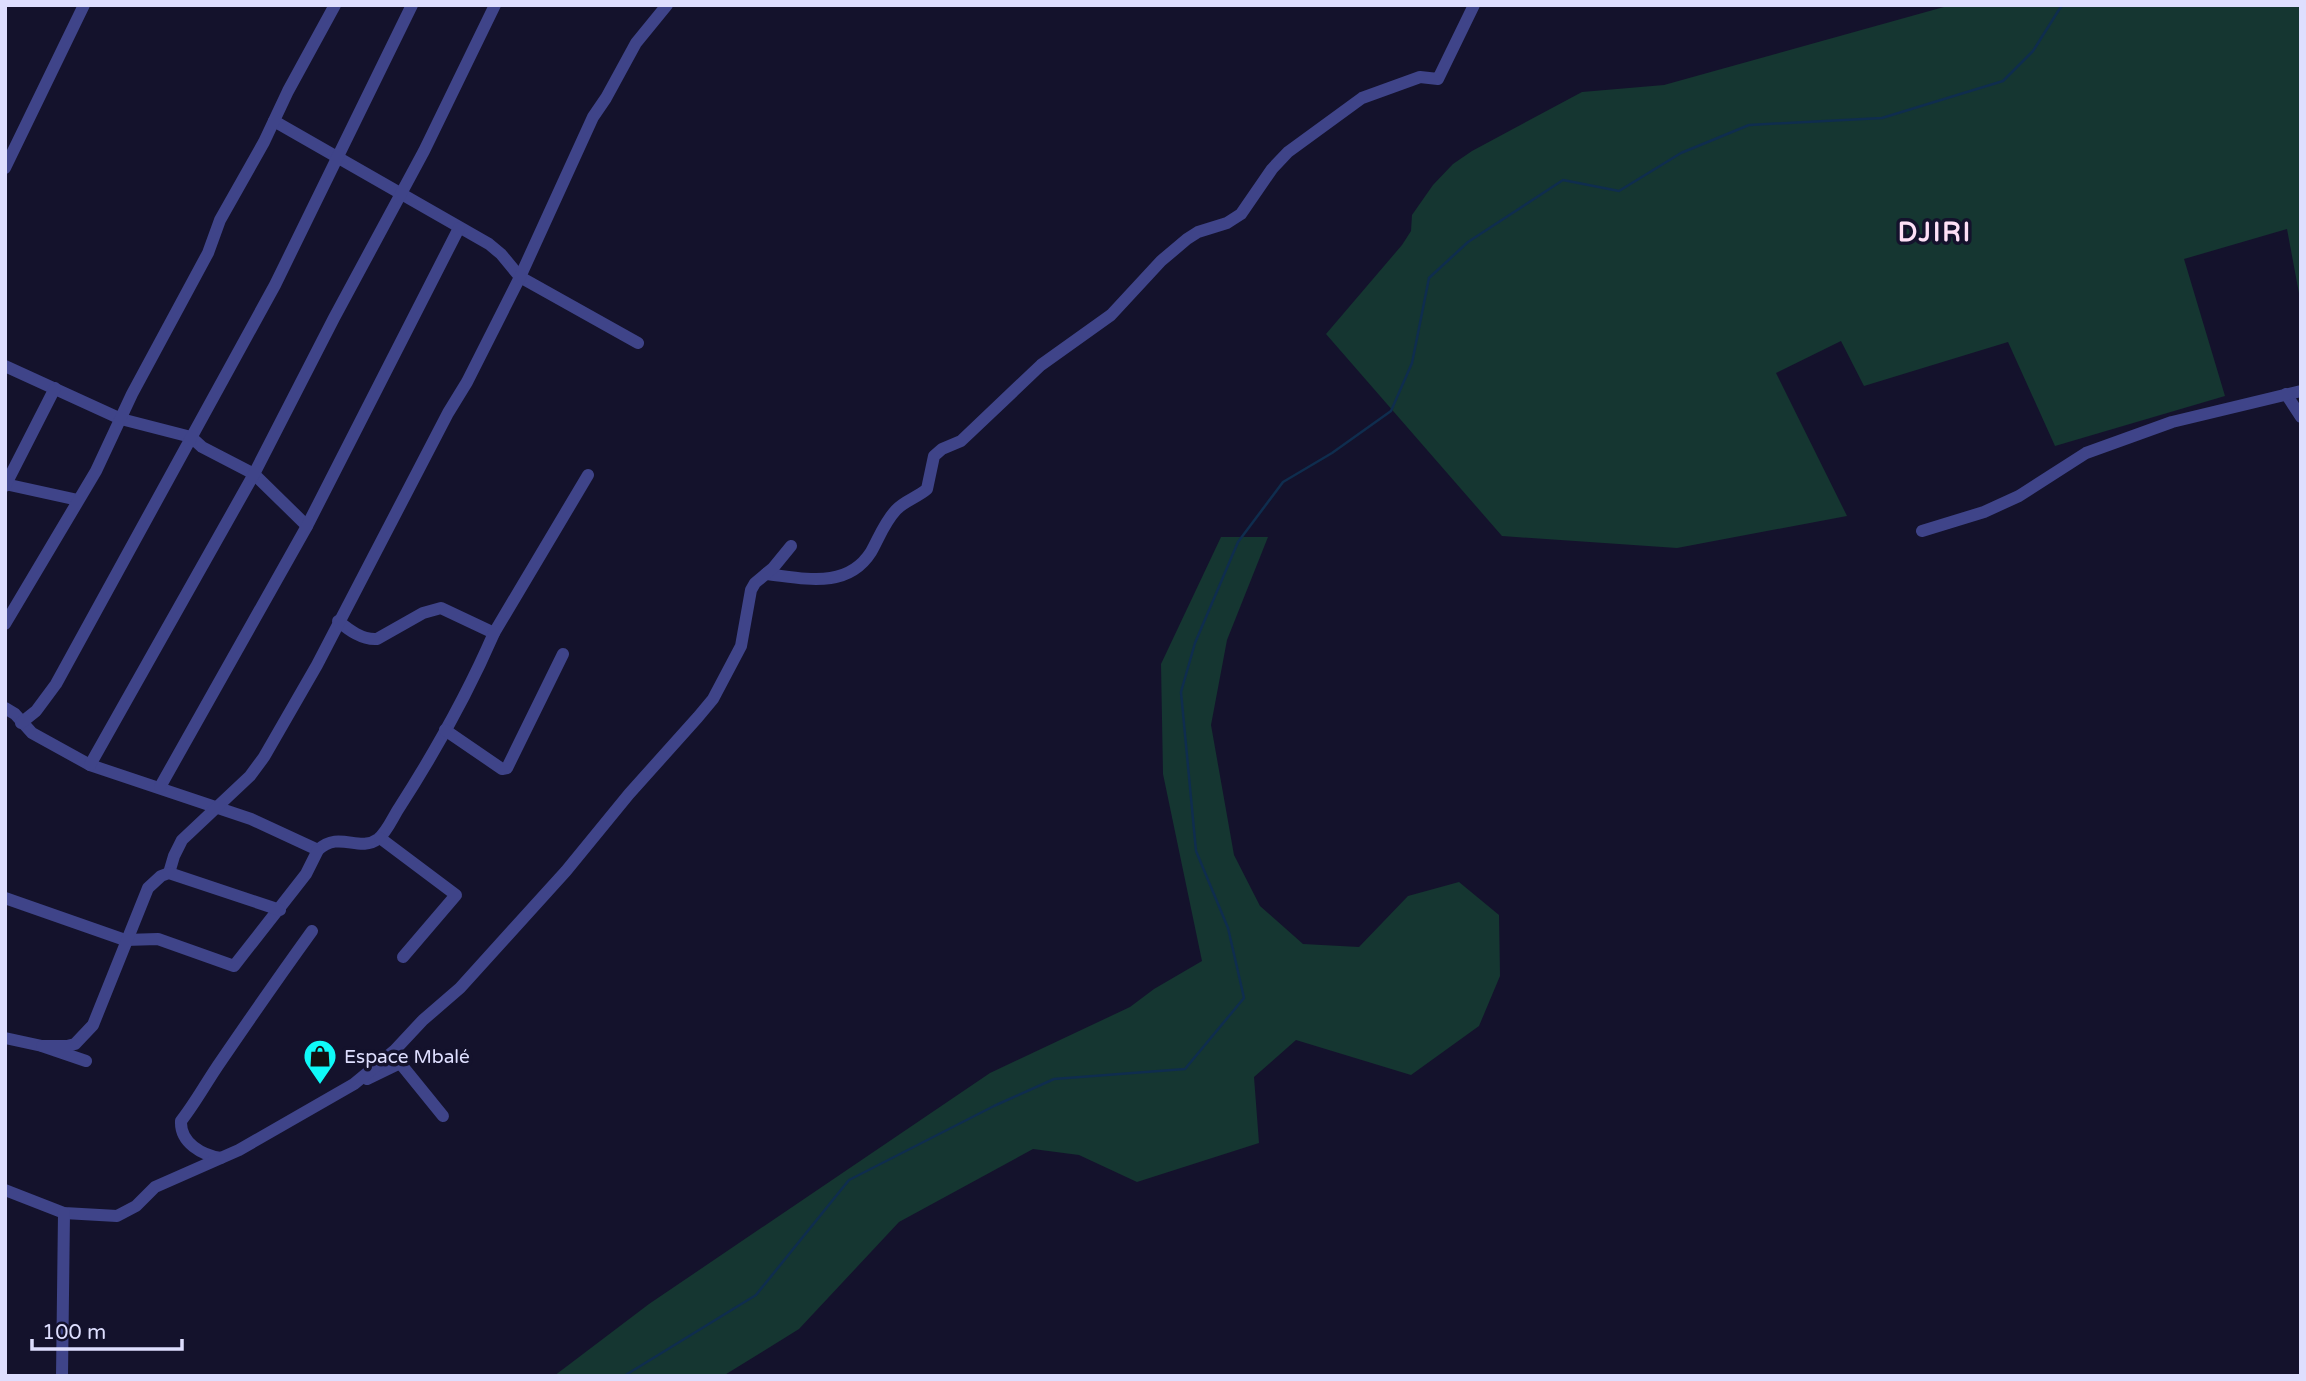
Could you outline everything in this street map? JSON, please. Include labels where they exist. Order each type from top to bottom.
[{"type":"street","points":[[6,164],[84,5]]},
{"type":"street","points":[[5,624],[96,471],[132,394],[211,248],[220,220],[335,5]]},
{"type":"street","points":[[90,765],[254,474],[402,192],[495,5]]},
{"type":"street","points":[[169,873],[178,845],[250,776],[264,757],[317,665],[520,277],[593,117],[636,43],[667,5]]},
{"type":"street","points":[[766,575],[824,580],[849,574],[870,554],[887,521],[898,507],[927,489],[934,456],[942,449],[961,441],[1041,365],[1111,316],[1161,261],[1187,239],[1198,232],[1227,223],[1241,214],[1272,169],[1288,152],[1340,112],[1378,90],[1420,77],[1438,79],[1474,5]]},
{"type":"street","points":[[21,723],[36,710],[56,684],[275,285],[410,6]]},
{"type":"street","points":[[274,121],[489,244],[520,277],[638,343]]},
{"type":"street","points":[[159,787],[307,526],[459,228]]},
{"type":"street","points":[[5,366],[121,419],[191,437],[202,447],[254,474],[307,526]]},
{"type":"street","points":[[55,388],[6,484],[78,500]]},
{"type":"street","points":[[1922,531],[1975,515],[2019,496],[2086,453],[2172,422],[2301,391]]},
{"type":"street","points":[[2286,394],[2301,417]]},
{"type":"street","points":[[5,898],[125,940],[158,939],[234,965],[280,910],[323,845],[339,840],[364,845],[380,838],[420,776],[494,633],[588,475]]},
{"type":"street","points":[[354,1084],[394,1051],[423,1020],[460,988],[566,872],[629,794],[713,699],[737,656],[751,590],[791,546]]},
{"type":"street","points":[[338,621],[352,632],[377,639],[414,617],[441,608],[494,633]]},
{"type":"street","points":[[445,730],[502,769],[507,768],[563,654]]},
{"type":"street","points":[[5,708],[15,714],[32,733],[90,765],[251,819],[318,850]]},
{"type":"street","points":[[380,838],[456,895],[403,957]]},
{"type":"street","points":[[42,1046],[75,1044],[87,1033],[104,999],[125,940],[148,888],[161,876],[169,873],[280,910]]},
{"type":"street","points":[[222,1158],[205,1155],[192,1145],[184,1135],[181,1121],[312,931]]},
{"type":"street","points":[[5,1038],[42,1046],[86,1061]]},
{"type":"street","points":[[5,1190],[64,1213],[117,1216],[136,1206],[155,1187],[222,1158],[354,1084],[400,1063],[443,1116]]},
{"type":"street","points":[[62,1376],[64,1213]]},
{"type":"green space","points":[[1951,5],[2301,5],[2301,304],[2287,229],[2184,259],[2225,396],[2055,446],[2008,342],[1864,386],[1841,341],[1776,373],[1847,516],[1677,548],[1502,536],[1326,334],[1402,245],[1411,231],[1412,215],[1433,185],[1453,164],[1582,92],[1664,85]]},
{"type":"green space","points":[[1221,537],[1268,537],[1227,640],[1211,725],[1234,855],[1260,906],[1303,944],[1359,947],[1408,896],[1459,882],[1499,915],[1500,976],[1479,1026],[1411,1075],[1296,1040],[1254,1077],[1259,1143],[1137,1182],[1079,1155],[1033,1149],[899,1222],[799,1329],[723,1376],[554,1376],[649,1304],[990,1073],[1130,1007],[1154,989],[1202,961],[1163,774],[1161,664]]},
{"type":"waterway","points":[[624,1376],[756,1295],[849,1180],[994,1106],[1054,1079],[1185,1069],[1244,998],[1228,928],[1196,851],[1181,692],[1195,643],[1238,542],[1283,482],[1332,453],[1391,411],[1412,363],[1429,278],[1468,242],[1563,180],[1619,191],[1681,153],[1749,125],[1882,118],[2003,81],[2033,51],[2062,5]]},
{"type":"place","name":"Espace Mbalé","points":[[320,1086]]},
{"type":"district","name":"DJIRI","points":[[1935,232]]}]
